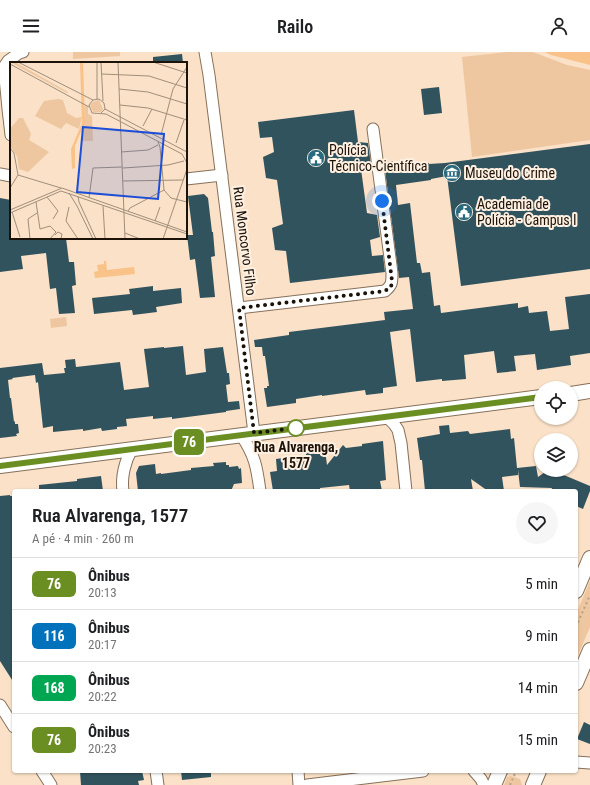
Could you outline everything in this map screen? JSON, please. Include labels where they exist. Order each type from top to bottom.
[{"type":"main road","points":[[578,393],[590,391]]},
{"type":"main road","points":[[0,466],[534,398]]},
{"type":"main road","points":[[578,586],[590,558]]},
{"type":"main road","points":[[578,678],[590,650]]},
{"type":"main road","points":[[494,785],[499,773]]},
{"type":"main road","points":[[533,785],[538,773]]},
{"type":"street","points":[[10,127],[4,67],[8,61],[18,53],[23,52]]},
{"type":"street","name":"Rua Moncorvo Filho","points":[[205,52],[239,308],[248,434],[250,449],[255,460],[260,489]]},
{"type":"street","points":[[239,308],[385,291],[391,287],[392,273],[373,129]]},
{"type":"street","points":[[0,174],[10,176]]},
{"type":"street","points":[[187,179],[222,175]]},
{"type":"street","points":[[387,417],[398,430],[401,443],[406,489]]},
{"type":"street","points":[[123,489],[124,467],[132,449]]},
{"type":"street","points":[[0,705],[12,724]]},
{"type":"street","points":[[578,762],[590,763]]},
{"type":"street","points":[[43,773],[51,785]]},
{"type":"street","points":[[156,773],[158,785]]},
{"type":"street","points":[[298,773],[299,785]]},
{"type":"street","points":[[307,785],[406,773]]},
{"type":"street","points":[[476,773],[484,785]]},
{"type":"path","points":[[578,622],[590,595]]},
{"type":"path","points":[[510,785],[515,773]]},
{"type":"shaded area","points":[[73,52],[120,52],[120,56],[73,59]]},
{"type":"shaded area","points":[[507,52],[533,52],[567,65],[590,70],[590,140],[472,157],[462,57]]},
{"type":"shaded area","points":[[545,52],[590,52],[590,65],[551,55]]},
{"type":"shaded area","points":[[104,261],[106,261],[107,270],[134,267],[135,274],[95,278],[94,272],[98,271],[97,265],[104,264]]},
{"type":"shaded area","points":[[66,317],[67,326],[51,328],[50,319]]},
{"type":"shaded area","points":[[590,581],[590,627],[578,655],[578,609]]},
{"type":"shaded area","points":[[511,776],[520,779],[522,785],[504,785],[507,777]]},
{"type":"building","points":[[182,54],[183,62],[153,62],[153,57]]},
{"type":"building","points":[[439,87],[442,113],[424,115],[421,89]]},
{"type":"building","points":[[354,110],[358,142],[368,143],[371,165],[361,169],[367,213],[377,215],[380,237],[370,240],[372,256],[383,255],[385,272],[290,283],[286,251],[275,250],[272,228],[283,224],[277,180],[266,178],[263,157],[274,152],[272,137],[260,138],[258,122]]},
{"type":"building","points":[[590,144],[590,269],[461,286],[447,176],[396,185],[398,205],[410,203],[417,263],[420,263],[422,273],[430,272],[434,306],[440,305],[441,313],[518,303],[518,308],[528,306],[529,313],[547,311],[550,331],[569,329],[565,297],[590,294],[590,353],[570,356],[571,365],[537,370],[535,354],[514,356],[516,371],[497,373],[494,351],[464,355],[466,379],[442,381],[442,379],[416,382],[410,329],[390,332],[397,386],[383,388],[383,393],[366,395],[365,390],[322,395],[296,399],[296,403],[267,407],[264,388],[269,386],[265,356],[263,356],[262,347],[255,347],[254,340],[289,335],[289,332],[385,320],[384,312],[413,309],[409,277],[399,278],[384,162],[393,161],[393,168],[429,163],[445,163]]},
{"type":"building","points":[[204,194],[208,198],[213,232],[215,256],[211,257],[215,297],[200,298],[195,259],[190,260],[187,235],[193,235],[188,196]]},
{"type":"building","points":[[0,198],[10,200],[10,239],[66,239],[69,262],[74,262],[76,285],[72,286],[75,313],[59,314],[56,288],[50,289],[46,253],[21,256],[23,269],[0,272]]},
{"type":"building","points":[[153,286],[153,291],[181,288],[182,303],[156,307],[157,312],[133,315],[132,310],[94,314],[92,298],[130,294],[129,289]]},
{"type":"building","points":[[183,346],[186,375],[206,372],[204,349],[223,347],[230,384],[226,385],[228,402],[239,401],[240,409],[172,419],[172,417],[153,419],[153,416],[126,419],[127,426],[102,431],[101,428],[83,431],[83,429],[53,432],[53,426],[43,428],[38,382],[36,383],[35,375],[12,378],[13,379],[8,380],[14,422],[15,421],[15,424],[18,424],[19,433],[16,434],[17,436],[0,438],[0,368],[42,363],[44,375],[65,373],[65,360],[75,359],[76,367],[120,362],[124,390],[149,387],[144,349]]},
{"type":"building","points":[[449,425],[450,433],[468,431],[470,434],[510,429],[511,439],[514,438],[517,468],[534,466],[534,477],[569,477],[590,486],[590,491],[583,509],[578,507],[578,489],[520,487],[518,470],[518,475],[502,477],[504,489],[485,489],[471,479],[473,489],[425,489],[422,460],[420,460],[417,438],[440,434],[439,426]]},
{"type":"building","points":[[383,441],[386,480],[380,481],[382,489],[350,489],[349,485],[320,489],[273,489],[270,472],[277,471],[276,459],[306,455],[306,453],[325,450],[327,465],[343,445],[346,448],[362,446],[362,444]]},
{"type":"building","points":[[226,462],[226,465],[229,465],[229,467],[238,466],[239,469],[241,468],[242,483],[234,484],[232,489],[138,489],[136,473],[139,466],[155,464],[156,474],[161,474],[191,470],[191,468],[214,466],[213,463]]},
{"type":"building","points":[[101,476],[103,489],[39,489],[39,485],[77,481],[77,479]]},
{"type":"building","points":[[0,496],[12,496],[12,680],[0,661]]},
{"type":"building","points":[[584,722],[590,725],[590,744],[578,739]]},
{"type":"building","points":[[80,773],[142,773],[144,780],[138,781],[139,785],[81,785]]},
{"type":"building","points":[[181,773],[211,773],[211,777],[182,780]]},
{"type":"bus line","name":"76","points":[[0,466],[534,398]]},
{"type":"place","name":"Polícia Técnico-Científica","points":[[316,158]]},
{"type":"place","name":"Museu do Crime","points":[[452,173]]},
{"type":"place","name":"Academia de Polícia - Campus I","points":[[464,212]]},
{"type":"place","name":"Rua Alvarenga, 1577","points":[[296,428]]},
{"type":"route","points":[[296,428],[254,433],[239,308],[385,291],[391,287],[392,273],[382,201]]}]
